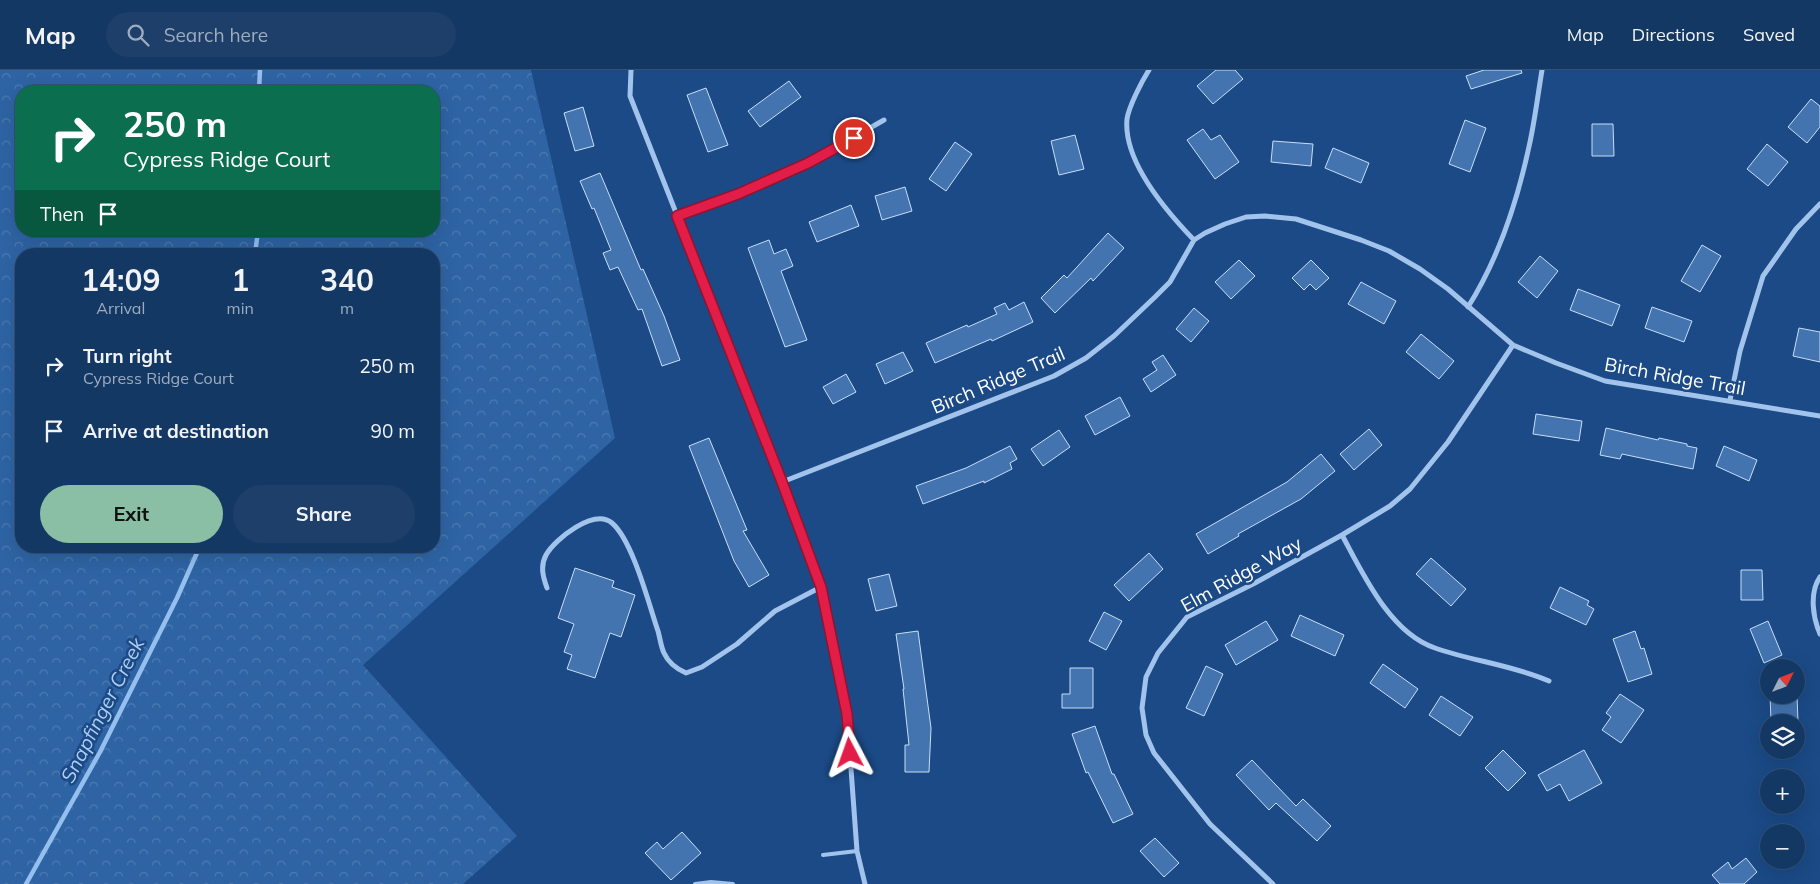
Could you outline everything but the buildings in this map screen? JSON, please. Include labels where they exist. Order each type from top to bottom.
[{"type":"street","points":[[631,70],[630,96],[782,482],[821,587],[847,714],[857,851],[865,884]]},
{"type":"street","points":[[1149,70],[1142,81],[1127,118],[1132,155],[1153,190],[1179,225],[1194,240]]},
{"type":"street","points":[[1468,307],[1482,284],[1492,262],[1512,209],[1530,142],[1542,70]]},
{"type":"street","points":[[677,216],[738,194],[808,163],[884,120]]},
{"type":"street","points":[[1730,400],[1740,351],[1763,276],[1796,229],[1820,204]]},
{"type":"street","name":"Birch Ridge Trail","points":[[782,482],[1054,376],[1086,358],[1114,336],[1170,282],[1194,240],[1225,224],[1246,217],[1265,216],[1296,219],[1389,251],[1420,268],[1448,289],[1513,345],[1604,381],[1820,416]]},
{"type":"street","name":"Elm Ridge Way","points":[[1273,884],[1210,824],[1154,753],[1146,735],[1142,708],[1146,678],[1158,653],[1187,617],[1255,583],[1342,535],[1390,506],[1410,489],[1448,442],[1513,345]]},
{"type":"street","points":[[547,588],[541,573],[546,555],[560,539],[581,523],[597,518],[611,522],[623,536],[634,561],[664,654],[676,668],[686,673],[702,667],[737,644],[775,610],[821,587]]},
{"type":"street","points":[[1342,535],[1389,614],[1409,634],[1433,648],[1529,672],[1549,681]]},
{"type":"street","points":[[1820,577],[1813,597],[1816,625],[1820,634]]},
{"type":"lane","points":[[823,855],[857,851]]},
{"type":"lane","points":[[695,884],[711,882],[733,884]]},
{"type":"green space","points":[[0,70],[531,70],[615,438],[363,665],[517,836],[463,884],[0,884]]},
{"type":"waterway","name":"Snapfinger Creek","points":[[259,85],[260,70]]},
{"type":"waterway","name":"Snapfinger Creek","points":[[256,248],[257,237]]},
{"type":"waterway","name":"Snapfinger Creek","points":[[26,884],[100,752],[177,598],[197,553]]},
{"type":"route","points":[[850,753],[847,714],[821,587],[782,482],[677,216],[738,194],[808,163],[854,138]]}]
